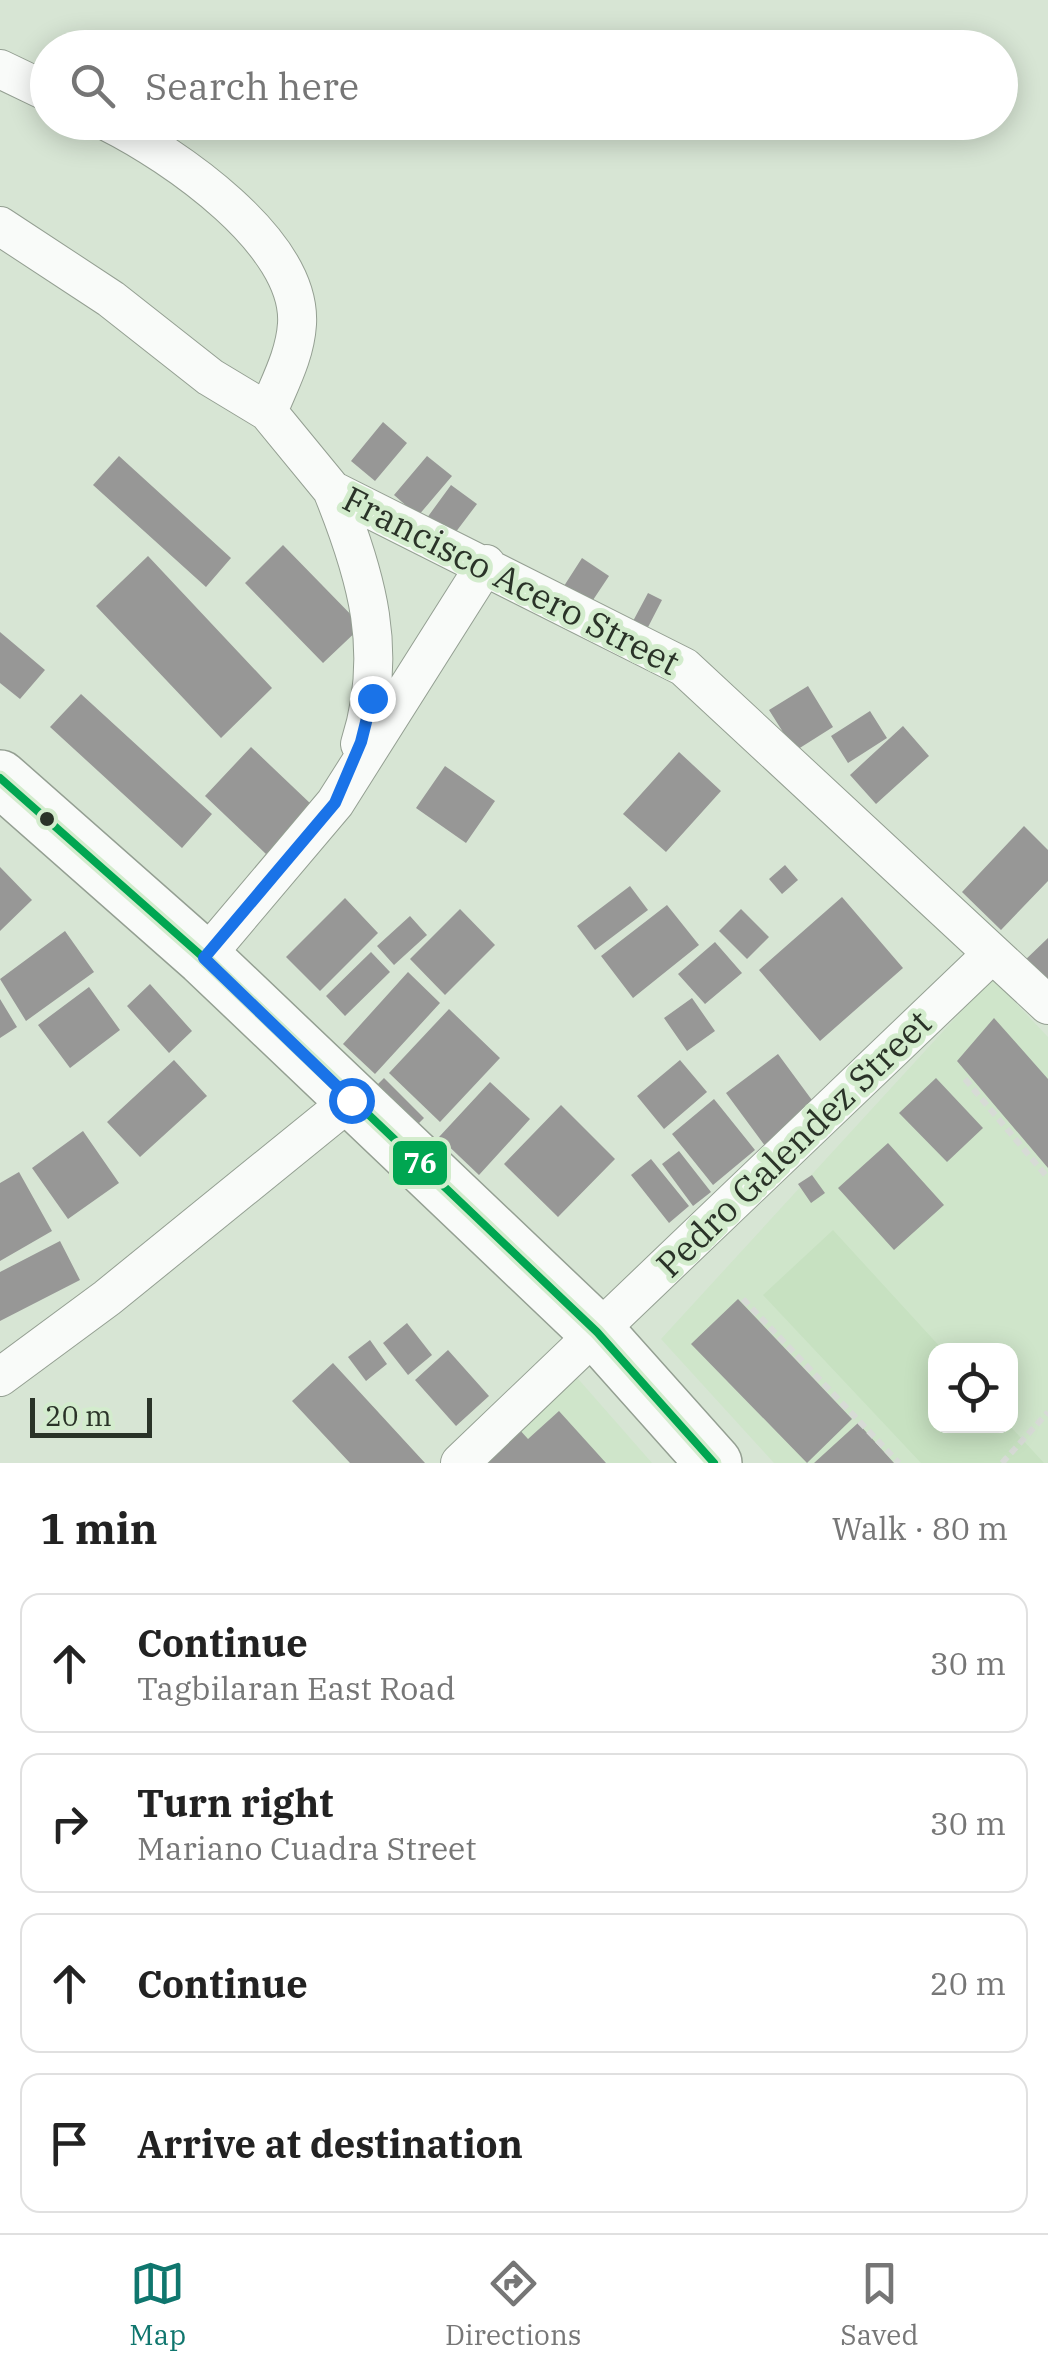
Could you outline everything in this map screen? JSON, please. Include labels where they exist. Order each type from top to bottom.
[{"type":"main road","points":[[0,778],[204,958],[597,1332],[714,1463]]},
{"type":"street","points":[[0,69],[30,83]]},
{"type":"street","points":[[143,140],[232,207],[286,274],[298,321],[290,360],[268,412]]},
{"type":"street","name":"Francisco Acero Street","points":[[0,226],[111,299],[210,378],[268,412],[332,490],[414,534],[486,564],[684,667],[1048,1005]]},
{"type":"street","points":[[332,490],[361,562],[374,637],[372,698],[361,742],[335,803]]},
{"type":"street","points":[[204,958],[335,803],[486,564]]},
{"type":"street","name":"Pedro Galendez Street","points":[[460,1463],[992,954]]},
{"type":"street","points":[[0,1377],[107,1298],[351,1100]]},
{"type":"path","points":[[965,1079],[1048,1178]]},
{"type":"path","points":[[743,1299],[899,1463]]},
{"type":"path","points":[[1002,1463],[1048,1412]]},
{"type":"shaded area","points":[[992,978],[1048,1037],[1048,1463],[774,1463],[661,1339]]},
{"type":"shaded area","points":[[833,1230],[937,1343],[928,1343],[928,1433],[1016,1433],[1044,1463],[921,1463],[763,1295]]},
{"type":"shaded area","points":[[573,1373],[652,1463],[478,1463]]},
{"type":"building","points":[[383,422],[407,443],[375,481],[351,461]]},
{"type":"building","points":[[119,456],[231,558],[206,587],[93,485]]},
{"type":"building","points":[[427,456],[452,476],[418,516],[394,495]]},
{"type":"building","points":[[451,485],[477,504],[449,541],[424,522]]},
{"type":"building","points":[[283,545],[362,626],[323,663],[245,583]]},
{"type":"building","points":[[148,556],[272,688],[221,738],[96,606]]},
{"type":"building","points":[[582,558],[609,576],[591,603],[564,586]]},
{"type":"building","points":[[648,593],[662,600],[646,631],[632,623]]},
{"type":"building","points":[[0,632],[45,670],[20,699],[0,683]]},
{"type":"building","points":[[808,686],[833,727],[795,751],[769,710]]},
{"type":"building","points":[[81,694],[212,814],[182,848],[50,727]]},
{"type":"building","points":[[870,711],[887,738],[848,763],[831,736]]},
{"type":"building","points":[[903,726],[929,756],[876,804],[850,775]]},
{"type":"building","points":[[251,747],[312,805],[266,854],[205,796]]},
{"type":"building","points":[[679,752],[721,791],[666,852],[623,814]]},
{"type":"building","points":[[445,766],[495,801],[466,843],[416,808]]},
{"type":"building","points":[[1024,826],[1048,850],[1048,881],[1001,930],[962,892]]},
{"type":"building","points":[[785,865],[798,880],[782,894],[769,879]]},
{"type":"building","points":[[0,867],[32,900],[0,931]]},
{"type":"building","points":[[630,886],[648,910],[595,950],[577,926]]},
{"type":"building","points":[[842,897],[903,968],[820,1041],[759,970]]},
{"type":"building","points":[[345,898],[378,933],[320,991],[286,957]]},
{"type":"building","points":[[667,905],[699,945],[633,998],[601,956]]},
{"type":"building","points":[[460,909],[495,945],[445,995],[410,959]]},
{"type":"building","points":[[741,909],[769,937],[747,959],[719,931]]},
{"type":"building","points":[[410,916],[427,935],[394,965],[377,946]]},
{"type":"building","points":[[65,931],[94,972],[26,1021],[0,979]]},
{"type":"building","points":[[1048,938],[1048,991],[1022,963]]},
{"type":"building","points":[[715,942],[742,973],[705,1004],[678,974]]},
{"type":"building","points":[[371,952],[390,972],[345,1016],[326,996]]},
{"type":"building","points":[[408,972],[440,1003],[375,1074],[343,1044]]},
{"type":"building","points":[[150,984],[192,1031],[169,1053],[127,1006]]},
{"type":"building","points":[[89,987],[120,1030],[70,1068],[38,1025]]},
{"type":"building","points":[[692,998],[715,1031],[687,1051],[664,1018]]},
{"type":"building","points":[[0,999],[17,1027],[0,1038]]},
{"type":"building","points":[[449,1009],[500,1058],[440,1122],[389,1073]]},
{"type":"building","points":[[994,1018],[1048,1079],[1048,1168],[957,1061]]},
{"type":"building","points":[[778,1054],[820,1111],[768,1150],[726,1093]]},
{"type":"building","points":[[174,1060],[207,1096],[140,1157],[107,1122]]},
{"type":"building","points":[[680,1060],[707,1092],[664,1129],[637,1096]]},
{"type":"building","points":[[384,1078],[424,1118],[411,1131],[372,1090]]},
{"type":"building","points":[[936,1078],[983,1128],[947,1162],[899,1113]]},
{"type":"building","points":[[490,1082],[530,1119],[479,1175],[439,1137]]},
{"type":"building","points":[[714,1099],[755,1150],[713,1185],[672,1134]]},
{"type":"building","points":[[561,1105],[615,1159],[558,1217],[504,1164]]},
{"type":"building","points":[[83,1131],[119,1183],[68,1219],[32,1168]]},
{"type":"building","points":[[888,1143],[944,1205],[894,1250],[838,1188]]},
{"type":"building","points":[[679,1151],[711,1192],[693,1206],[662,1164]]},
{"type":"building","points":[[651,1159],[689,1206],[669,1223],[631,1175]]},
{"type":"building","points":[[19,1172],[52,1231],[0,1261],[0,1183]]},
{"type":"building","points":[[812,1175],[825,1193],[811,1203],[798,1184]]},
{"type":"building","points":[[60,1241],[80,1280],[0,1321],[0,1272]]},
{"type":"building","points":[[738,1299],[852,1419],[807,1463],[691,1344]]},
{"type":"building","points":[[407,1323],[432,1355],[408,1375],[383,1343]]},
{"type":"building","points":[[370,1340],[387,1364],[366,1381],[348,1357]]},
{"type":"building","points":[[448,1350],[489,1396],[456,1426],[415,1380]]},
{"type":"building","points":[[333,1363],[425,1463],[350,1463],[292,1401]]},
{"type":"building","points":[[559,1411],[606,1463],[458,1463],[509,1418],[528,1439]]},
{"type":"building","points":[[858,1423],[894,1463],[814,1463]]},
{"type":"transit line","name":"76","points":[[0,778],[204,958],[597,1332],[714,1463]]},
{"type":"route","points":[[351,1100],[204,958],[335,803],[361,742],[372,698]]}]
